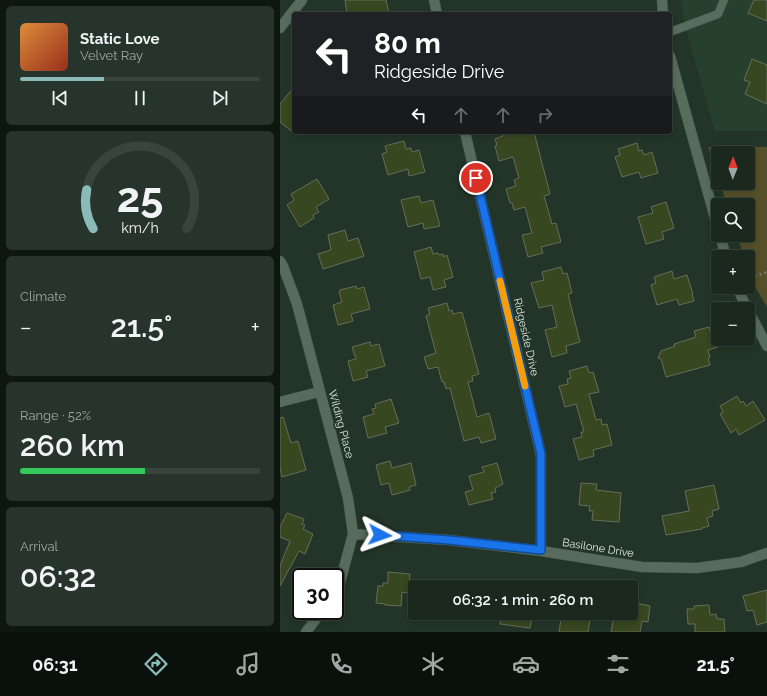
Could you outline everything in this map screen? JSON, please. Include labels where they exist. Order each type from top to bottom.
[{"type":"street","points":[[293,12],[302,0]]},
{"type":"street","points":[[434,0],[437,12]]},
{"type":"street","points":[[662,0],[663,12]]},
{"type":"street","points":[[280,28],[292,13]]},
{"type":"street","points":[[672,63],[711,203]]},
{"type":"street","name":"Ridgeside Drive","points":[[465,134],[541,454],[541,550]]},
{"type":"street","name":"Wilding Place","points":[[280,261],[284,266],[297,304],[348,498],[353,534],[344,568]]},
{"type":"street","points":[[755,323],[767,346]]},
{"type":"street","points":[[280,402],[319,392]]},
{"type":"street","name":"Basilone Drive","points":[[353,534],[449,540],[541,550],[642,567],[697,568],[741,562],[767,553]]},
{"type":"street","points":[[306,632],[315,620]]},
{"type":"lane","points":[[672,31],[718,14],[724,0]]},
{"type":"path","points":[[755,276],[767,272]]},
{"type":"shaded area","points":[[681,0],[767,0],[767,131],[715,131],[686,30]]},
{"type":"shaded area","points":[[708,147],[711,147],[711,156]]},
{"type":"shaded area","points":[[755,147],[767,147],[767,307],[755,287],[755,250],[742,250],[739,242],[755,242],[755,198],[725,198],[722,190],[755,190]]},
{"type":"building","points":[[345,0],[386,0],[389,12],[347,12]]},
{"type":"building","points":[[754,0],[767,0],[767,21],[748,13]]},
{"type":"building","points":[[752,59],[767,65],[767,104],[745,94],[750,82],[744,80]]},
{"type":"building","points":[[292,89],[292,131],[280,122],[280,104]]},
{"type":"building","points":[[502,134],[535,134],[550,194],[544,196],[552,224],[556,223],[561,242],[541,247],[543,253],[528,257],[522,235],[532,233],[525,207],[514,210],[512,203],[510,203],[506,189],[516,186],[514,180],[519,178],[513,157],[499,161],[495,146],[497,145],[495,139],[503,136]]},
{"type":"building","points":[[404,141],[406,149],[411,148],[412,152],[419,150],[425,172],[409,176],[408,169],[388,175],[382,154],[387,152],[385,146]]},
{"type":"building","points":[[637,143],[639,151],[642,150],[644,155],[652,152],[658,173],[641,178],[639,172],[622,177],[615,157],[620,155],[618,149]]},
{"type":"building","points":[[317,179],[329,199],[316,207],[319,212],[313,215],[314,218],[300,227],[287,205],[294,200],[291,194]]},
{"type":"building","points":[[419,196],[421,203],[433,200],[440,226],[424,229],[423,223],[408,227],[401,200]]},
{"type":"building","points":[[666,202],[674,228],[662,232],[664,239],[646,244],[638,217],[653,213],[651,207]]},
{"type":"building","points":[[345,230],[348,241],[358,238],[364,256],[323,269],[318,254],[331,250],[328,235]]},
{"type":"building","points":[[431,247],[433,254],[443,254],[444,257],[447,255],[453,277],[444,280],[446,287],[433,290],[430,277],[421,279],[414,252]]},
{"type":"building","points":[[561,267],[563,274],[567,273],[572,293],[568,294],[580,342],[566,346],[567,353],[552,357],[545,330],[557,327],[552,305],[539,308],[531,283],[544,280],[542,272]]},
{"type":"building","points":[[672,271],[674,279],[687,275],[694,301],[679,305],[677,299],[657,305],[651,285],[656,283],[654,277]]},
{"type":"building","points":[[356,286],[357,289],[364,287],[370,309],[351,314],[353,321],[338,325],[333,305],[342,302],[339,292],[340,290]]},
{"type":"building","points":[[447,303],[449,311],[452,310],[453,314],[462,312],[479,374],[472,376],[473,381],[468,382],[477,417],[489,413],[496,439],[481,443],[479,437],[464,441],[450,388],[446,389],[444,382],[442,382],[438,367],[428,369],[424,357],[436,353],[426,316],[430,314],[428,308]]},
{"type":"building","points":[[709,327],[711,334],[711,346],[718,347],[708,350],[710,365],[666,377],[661,359],[658,358],[661,351],[675,346],[674,344],[696,337],[694,331]]},
{"type":"building","points":[[370,342],[371,346],[379,344],[385,366],[366,371],[368,377],[353,381],[348,361],[356,359],[352,347]]},
{"type":"building","points":[[587,366],[589,373],[593,372],[599,392],[589,394],[596,420],[601,419],[602,425],[607,424],[612,445],[593,450],[594,456],[579,460],[573,439],[582,437],[581,432],[584,432],[576,404],[565,407],[559,386],[568,384],[567,379],[571,378],[569,371]]},
{"type":"building","points":[[737,396],[741,403],[743,401],[746,406],[753,401],[765,420],[739,435],[736,429],[731,433],[720,414],[723,412],[720,406]]},
{"type":"building","points":[[391,399],[399,423],[385,427],[387,433],[368,438],[363,417],[374,414],[372,409],[376,408],[375,404]]},
{"type":"building","points":[[283,417],[291,443],[298,441],[306,470],[282,477],[280,468],[280,418]]},
{"type":"building","points":[[390,461],[392,468],[411,463],[416,485],[409,487],[410,490],[392,495],[389,483],[381,485],[376,465]]},
{"type":"building","points":[[497,463],[503,484],[495,488],[496,492],[491,493],[493,499],[469,505],[465,492],[473,490],[469,476],[484,472],[482,467]]},
{"type":"building","points":[[581,483],[597,484],[596,490],[621,493],[619,522],[592,520],[593,511],[589,511],[590,506],[579,505]]},
{"type":"building","points":[[714,485],[719,509],[712,511],[713,516],[707,518],[709,526],[702,529],[666,535],[662,516],[689,511],[685,491]]},
{"type":"building","points":[[287,513],[304,519],[302,524],[305,525],[303,529],[313,534],[305,554],[299,551],[280,586],[280,566],[290,541],[280,537],[280,527]]},
{"type":"building","points":[[388,572],[410,574],[409,580],[408,580],[408,593],[402,592],[401,606],[376,603],[378,586],[383,586],[383,583],[388,583]]},
{"type":"building","points":[[767,590],[767,622],[757,625],[753,610],[747,611],[743,596]]},
{"type":"building","points":[[638,603],[650,606],[648,622],[642,621],[640,632],[611,632],[613,620],[638,620]]},
{"type":"building","points":[[709,605],[710,615],[716,614],[717,619],[724,619],[725,632],[695,632],[695,624],[688,624],[687,609],[694,609],[694,606]]},
{"type":"building","points":[[501,620],[532,620],[530,628],[500,624]]},
{"type":"building","points":[[561,620],[590,620],[588,632],[559,632]]},
{"type":"slow traffic","points":[[500,281],[525,386]]},
{"type":"route","points":[[380,535],[449,540],[541,550],[541,454],[476,178]]}]
